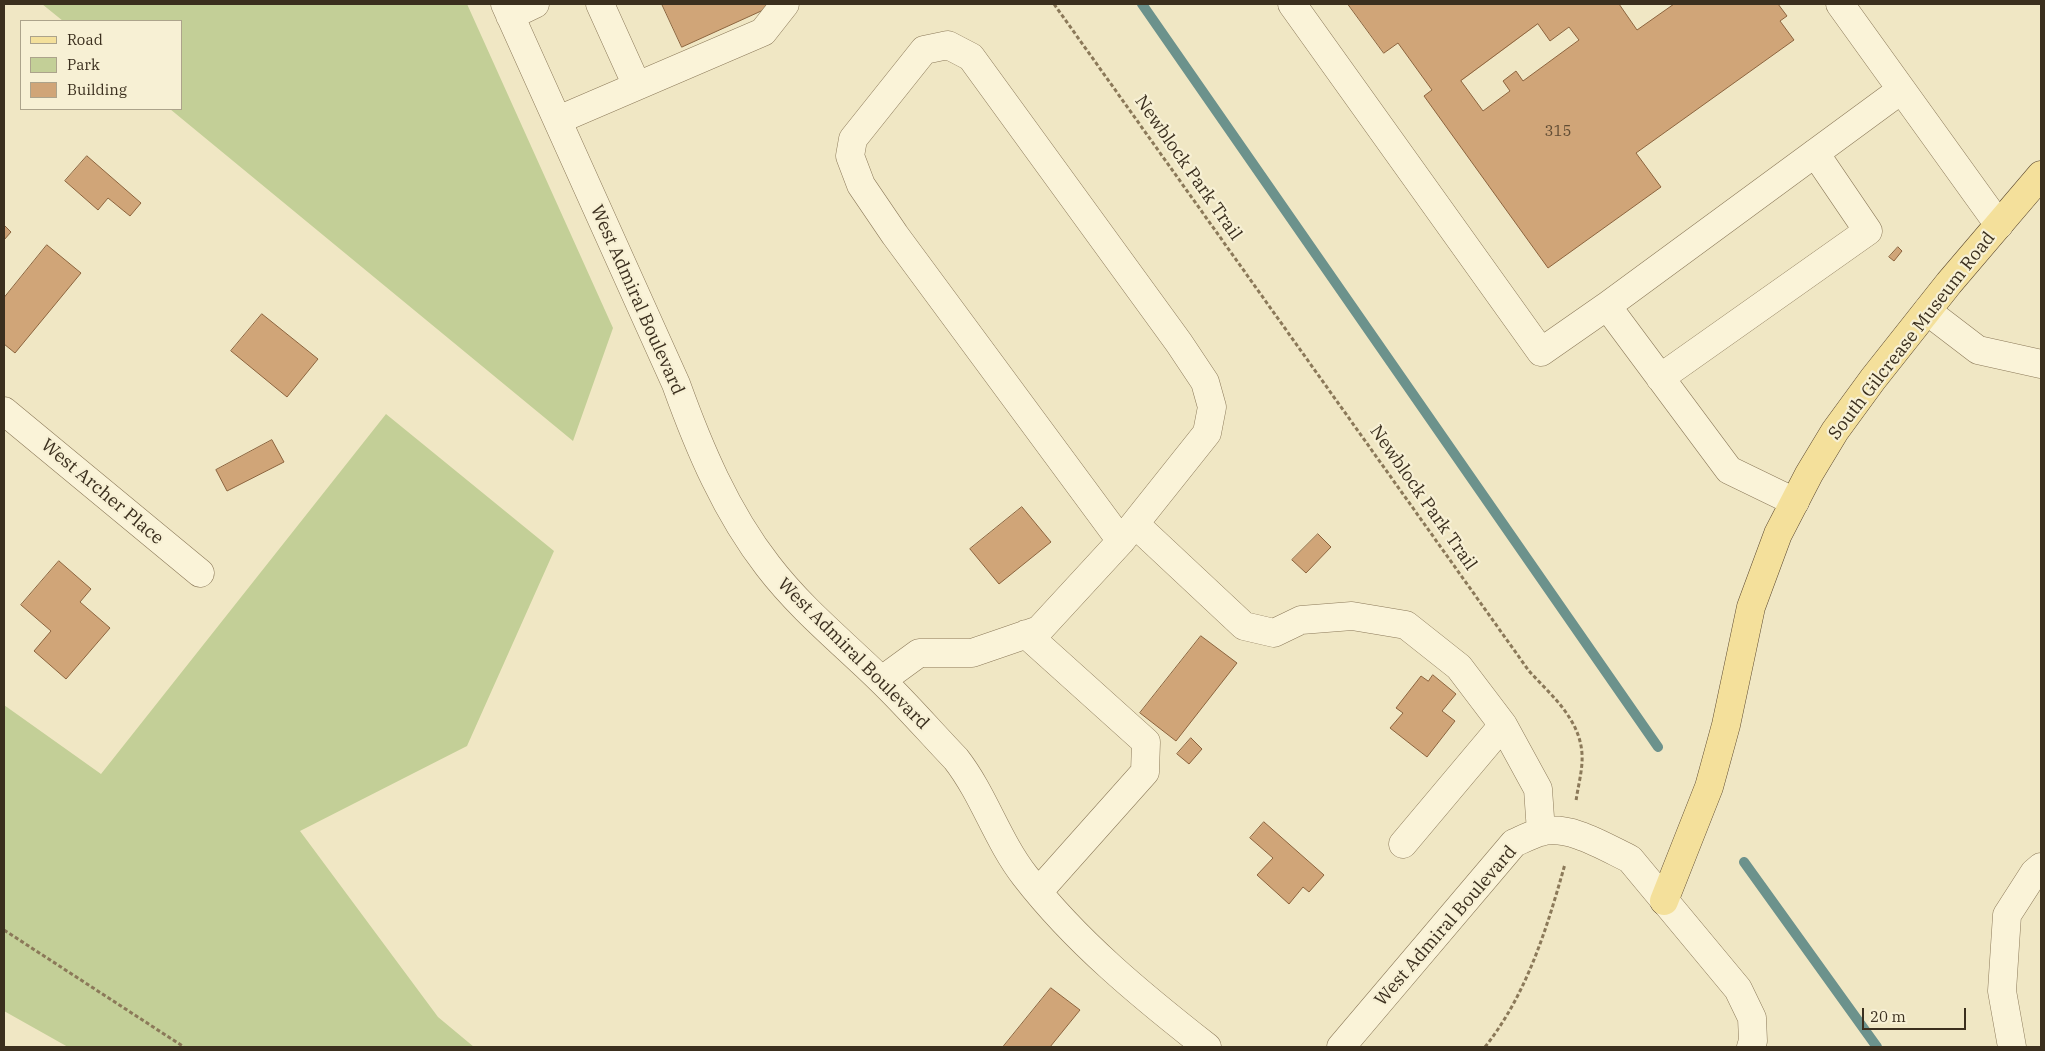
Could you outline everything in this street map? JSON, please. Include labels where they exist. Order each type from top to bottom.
[{"type":"main road","name":"South Gilcrease Museum Road","points":[[1664,901],[1709,787],[1726,725],[1751,607],[1778,534],[1836,431],[1928,311],[2041,175]]},
{"type":"street","points":[[508,10],[535,4]]},
{"type":"street","points":[[600,4],[637,86]]},
{"type":"street","points":[[558,120],[763,32],[785,4]]},
{"type":"street","points":[[1292,4],[1541,352],[1607,306],[1901,90]]},
{"type":"street","points":[[1840,4],[1999,225]]},
{"type":"street","name":"West Admiral Boulevard","points":[[508,10],[676,384],[696,439],[743,531],[768,566],[806,611],[882,680],[966,772],[998,833],[1025,876],[1039,892],[1098,956],[1207,1047]]},
{"type":"street","points":[[882,680],[919,653],[972,653],[1039,630],[1128,533],[1207,433],[1212,407],[1205,382],[1179,343],[971,57],[948,45],[924,50],[853,139],[850,156],[861,185],[894,235],[1128,533],[1244,626],[1274,633],[1301,620],[1352,616],[1406,625],[1459,667],[1503,725],[1538,789],[1541,832]]},
{"type":"street","points":[[1660,378],[1868,231],[1815,153]]},
{"type":"street","points":[[1607,306],[1729,470],[1795,502]]},
{"type":"street","points":[[1928,311],[1978,350],[2041,364]]},
{"type":"street","name":"West Archer Place","points":[[4,411],[200,574]]},
{"type":"street","points":[[1026,634],[1146,742],[1145,772],[1039,892]]},
{"type":"street","points":[[1403,844],[1503,725]]},
{"type":"street","name":"West Admiral Boulevard","points":[[1341,1047],[1508,849],[1514,843],[1541,832],[1571,834],[1630,859],[1738,989],[1752,1018],[1753,1041],[1750,1047]]},
{"type":"street","points":[[2012,1047],[2002,991],[2007,915],[2034,873],[2041,867]]},
{"type":"path","name":"Newblock Park Trail","points":[[1054,4],[1529,671],[1573,721],[1580,740],[1582,756],[1571,834],[1564,868],[1539,949],[1521,991],[1485,1047]]},
{"type":"path","points":[[4,930],[184,1047]]},
{"type":"green space","points":[[42,4],[467,4],[613,328],[573,441],[171,110],[182,110],[182,20],[62,20]]},
{"type":"green space","points":[[386,414],[554,551],[467,746],[300,831],[438,1017],[474,1047],[68,1047],[4,1011],[4,705],[101,774]]},
{"type":"building","points":[[662,4],[768,4],[770,7],[682,47]]},
{"type":"building","points":[[1348,4],[1619,4],[1637,30],[1674,4],[1778,4],[1787,16],[1780,21],[1794,40],[1636,153],[1661,187],[1548,268],[1424,96],[1432,90],[1398,43],[1384,53]],"holes":[[[1538,24],[1550,41],[1569,27],[1579,40],[1523,81],[1516,71],[1503,81],[1510,91],[1483,111],[1461,81]]]},
{"type":"building","points":[[87,156],[141,203],[130,216],[108,198],[98,210],[65,181]]},
{"type":"building","points":[[4,225],[11,232],[4,240]]},
{"type":"building","points":[[47,245],[81,273],[15,353],[4,344],[4,298]]},
{"type":"building","points":[[1898,247],[1902,251],[1894,261],[1889,257]]},
{"type":"building","points":[[262,314],[318,359],[287,397],[231,351]]},
{"type":"building","points":[[272,440],[284,462],[227,491],[216,470]]},
{"type":"building","points":[[1022,507],[1051,542],[999,584],[970,549]]},
{"type":"building","points":[[1318,534],[1331,547],[1306,573],[1292,560]]},
{"type":"building","points":[[59,561],[91,589],[80,602],[110,628],[66,679],[34,651],[51,631],[21,605]]},
{"type":"building","points":[[1201,636],[1237,663],[1176,741],[1140,713]]},
{"type":"building","points":[[1433,675],[1456,694],[1442,711],[1455,721],[1427,757],[1390,728],[1403,713],[1396,708],[1421,676],[1428,681]]},
{"type":"building","points":[[1191,738],[1202,749],[1189,764],[1177,754]]},
{"type":"building","points":[[1264,822],[1324,875],[1309,892],[1303,887],[1289,904],[1257,875],[1273,858],[1250,838]]},
{"type":"building","points":[[1051,988],[1080,1010],[1050,1047],[1003,1047]]},
{"type":"waterway","points":[[1142,4],[1658,747]]},
{"type":"waterway","points":[[1744,862],[1877,1047]]}]
